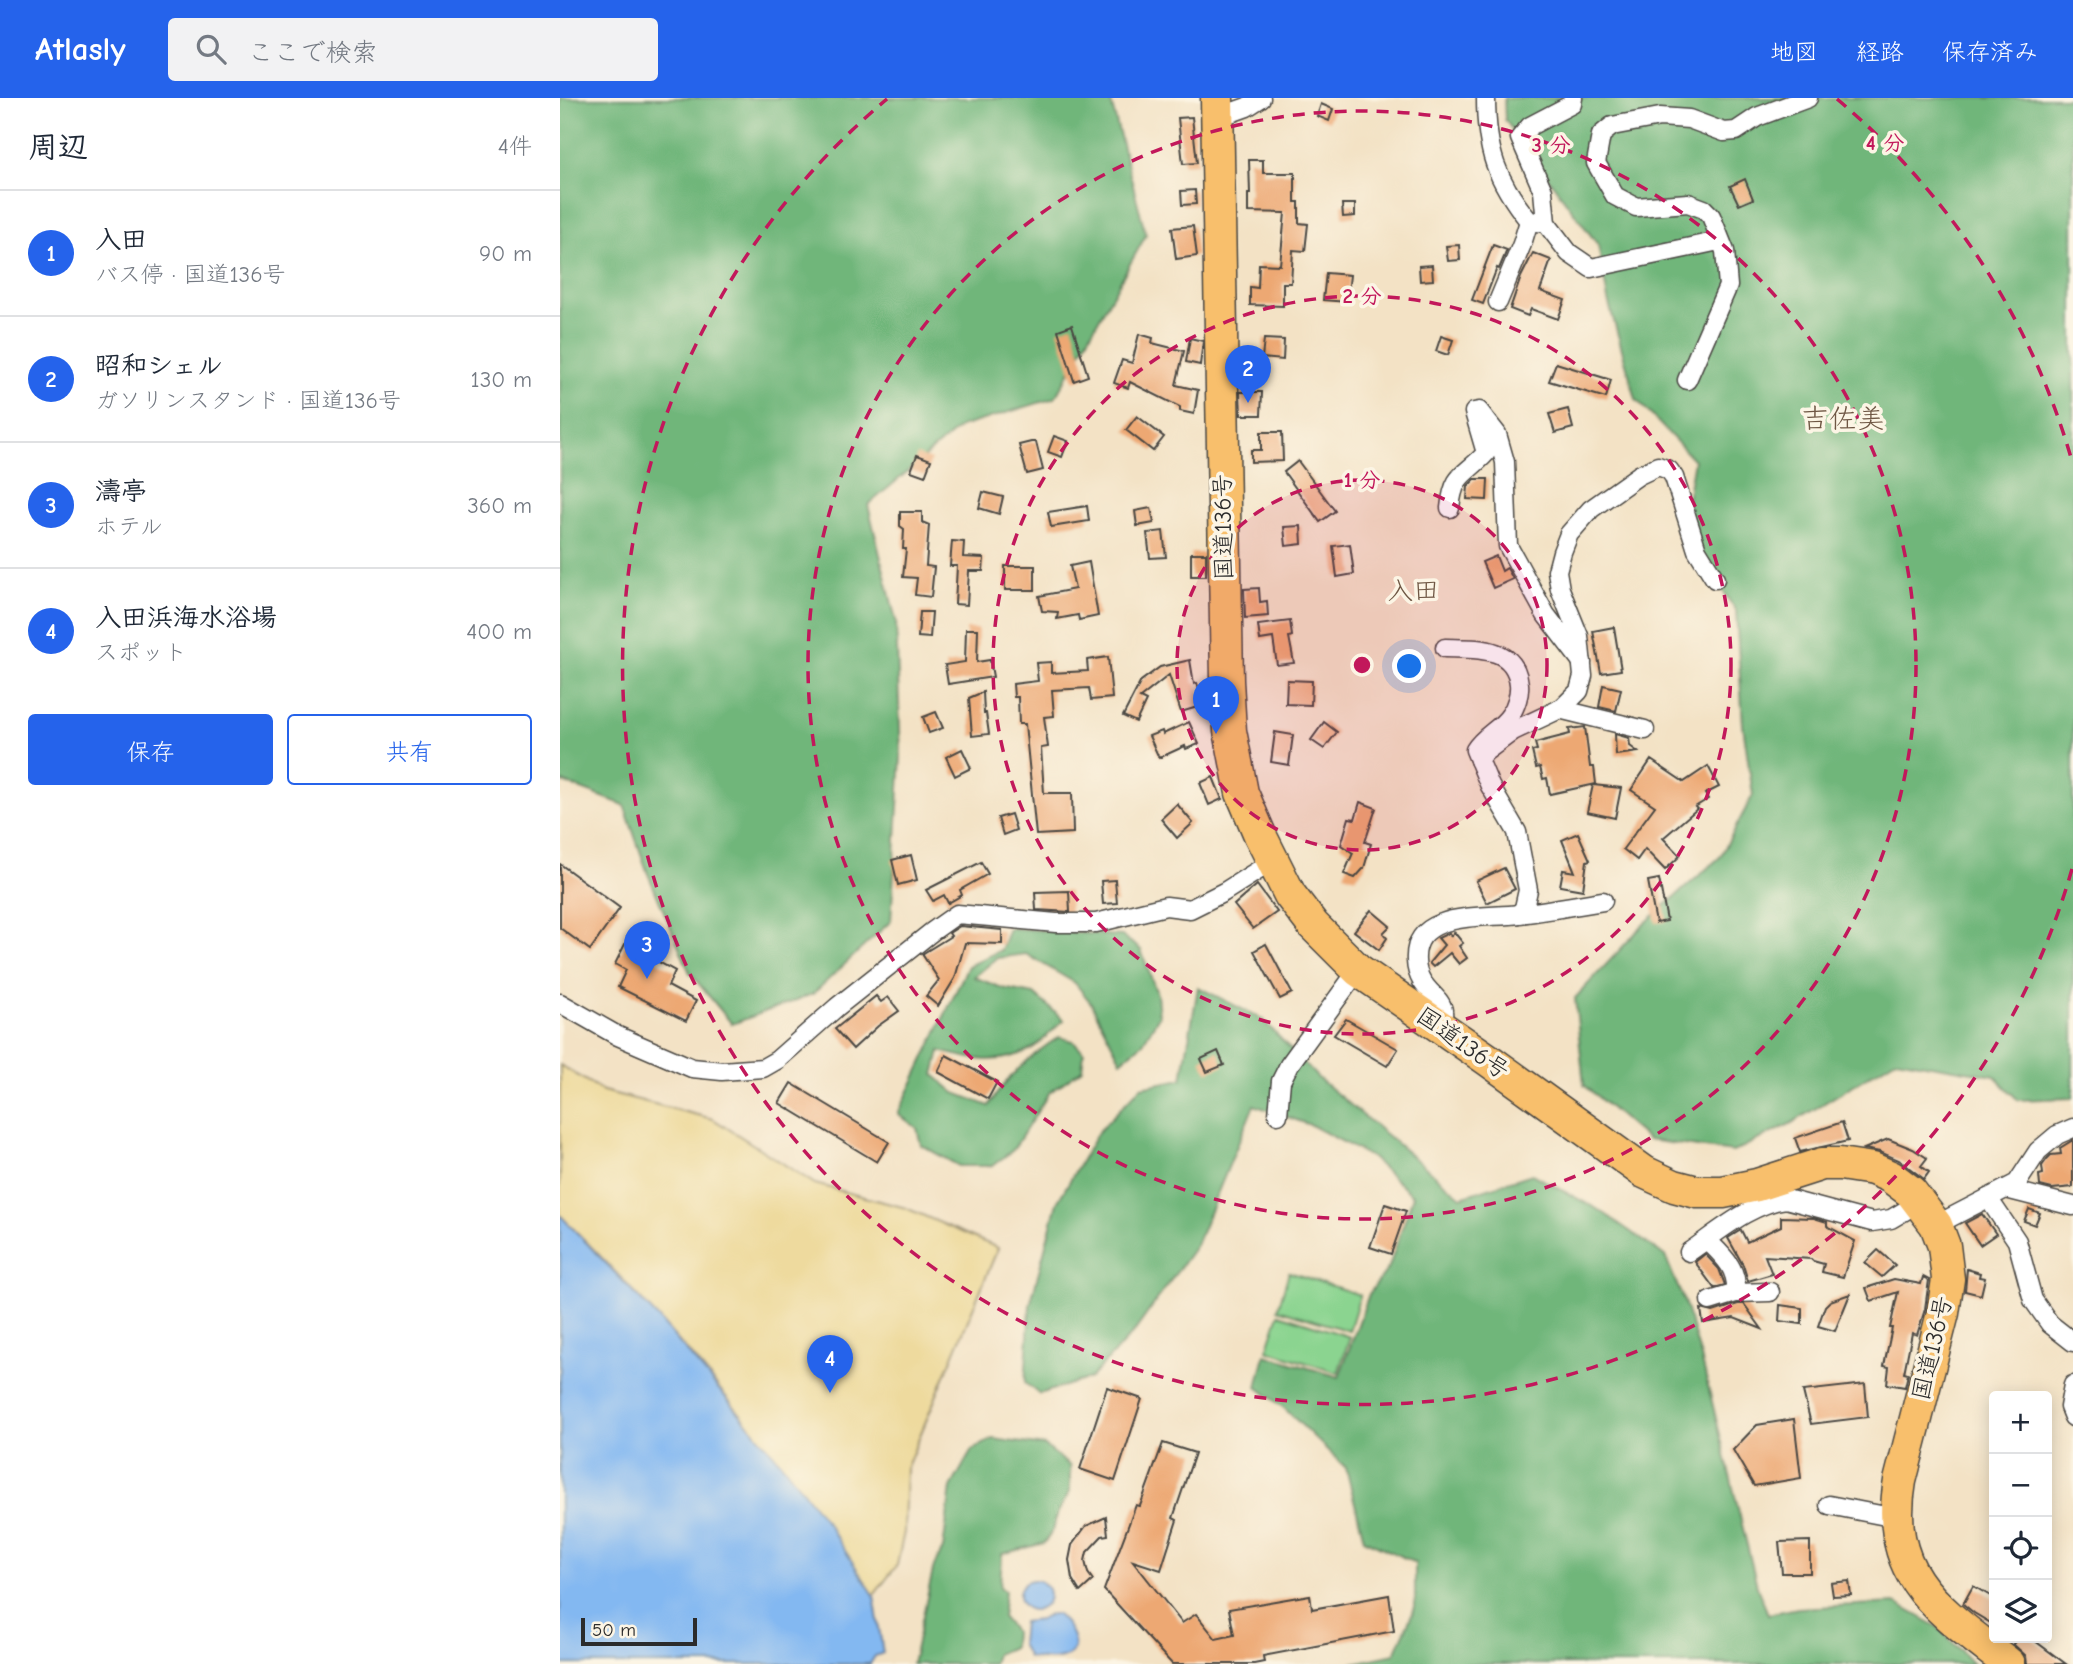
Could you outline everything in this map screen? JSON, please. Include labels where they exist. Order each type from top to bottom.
[{"type":"highway","name":"国道136号","points":[[1218,108],[1224,576],[1230,731],[1242,793],[1290,895],[1312,925],[1358,970],[1644,1172],[1675,1186],[1697,1192],[1723,1192],[1757,1185],[1822,1164],[1840,1164],[1873,1169],[1891,1177],[1911,1192],[1928,1214],[1947,1262],[1948,1279],[1943,1312],[1900,1481],[1896,1518],[1898,1540],[1912,1576],[1939,1608],[2009,1664]]},
{"type":"street","points":[[1218,108],[1247,107],[1261,98]]},
{"type":"street","points":[[1486,98],[1488,146],[1513,201],[1569,253],[1591,268],[1719,240]]},
{"type":"street","points":[[1498,302],[1522,244],[1537,222],[1543,191],[1520,138],[1530,126],[1572,104],[1573,98]]},
{"type":"street","points":[[1758,117],[1766,98]]},
{"type":"street","points":[[1687,380],[1728,286],[1725,251],[1711,216],[1704,209],[1688,202],[1636,207],[1615,196],[1596,163],[1601,135],[1612,126],[1660,117],[1689,119],[1724,132],[1736,131],[1758,117],[1808,98]]},
{"type":"street","points":[[1450,508],[1452,490],[1459,475],[1486,453],[1475,419],[1474,412],[1479,411],[1497,434],[1505,462],[1508,546],[1546,615],[1582,662]]},
{"type":"street","points":[[1479,760],[1485,752],[1513,731],[1559,709],[1579,691],[1583,676],[1579,636],[1560,589],[1557,571],[1569,534],[1591,509],[1639,475],[1658,466],[1669,470],[1674,477],[1697,550],[1715,579]]},
{"type":"street","points":[[1444,648],[1500,654],[1509,659],[1518,672],[1520,689],[1510,716],[1482,739],[1475,750],[1490,786],[1517,832],[1528,890],[1524,908],[1519,914]]},
{"type":"street","points":[[1559,709],[1645,730]]},
{"type":"street","points":[[560,1003],[618,1036],[692,1068],[722,1071],[762,1068],[777,1060],[837,1007],[957,914],[1045,922],[1096,923],[1166,906],[1190,909],[1224,892],[1273,860]]},
{"type":"street","points":[[1442,1027],[1442,1006],[1421,982],[1417,968],[1416,958],[1421,936],[1434,926],[1452,919],[1519,914],[1603,901]]},
{"type":"street","points":[[1278,1115],[1281,1081],[1289,1065],[1358,970]]},
{"type":"street","points":[[1689,1252],[1749,1212],[1774,1200],[1786,1199],[1872,1223],[1928,1214],[1988,1198],[2017,1183],[2038,1151],[2056,1135],[2073,1128]]},
{"type":"street","points":[[2006,1189],[2073,1206]]},
{"type":"street","points":[[1988,1198],[2017,1241],[2033,1300],[2050,1324],[2073,1342]]},
{"type":"street","points":[[1707,1240],[1731,1265],[1737,1281],[1737,1293]]},
{"type":"street","points":[[1710,1301],[1737,1293],[1770,1292]]},
{"type":"street","points":[[2073,1385],[2068,1407],[2073,1417]]},
{"type":"street","points":[[1829,1505],[1896,1518]]},
{"type":"green space","points":[[560,98],[1110,98],[1146,235],[1055,398],[960,427],[868,505],[896,621],[901,757],[891,921],[813,994],[732,1024],[690,973],[648,874],[624,805],[560,781]]},
{"type":"green space","points":[[1504,98],[2073,98],[2073,1098],[2018,1100],[1995,1076],[1896,1059],[1790,1124],[1733,1152],[1648,1140],[1584,1085],[1575,998],[1642,926],[1720,857],[1753,795],[1743,725],[1736,611],[1682,528],[1694,460],[1636,399],[1608,300],[1598,245],[1505,120]]},
{"type":"green space","points":[[1009,928],[1122,936],[1141,950],[1157,994],[1159,1016],[1143,1043],[1121,1061],[1091,1003],[1075,983],[1026,954],[997,958],[974,977],[1002,988],[1034,994],[1064,1020],[1035,1046],[1008,1058],[975,1059],[940,1051],[934,1075],[955,1093],[989,1106],[1020,1067],[1059,1037],[1073,1041],[1084,1052],[1082,1069],[1049,1093],[1013,1150],[992,1166],[959,1166],[921,1145],[917,1128],[898,1114],[968,966],[1001,950]]},
{"type":"green space","points":[[1198,987],[1262,1019],[1318,1078],[1461,1197],[1532,1174],[1601,1211],[1665,1256],[1685,1304],[1701,1357],[1758,1590],[1768,1614],[1798,1608],[1895,1603],[1938,1627],[1973,1664],[1349,1664],[1395,1654],[1415,1607],[1415,1563],[1364,1539],[1346,1468],[1284,1408],[1257,1387],[1265,1355],[1339,1377],[1369,1294],[1389,1267],[1413,1196],[1371,1157],[1313,1126],[1254,1105],[1196,1245],[1134,1332],[1090,1378],[1039,1394],[1025,1383],[1030,1305],[1057,1203],[1098,1132],[1141,1087],[1182,1079]]},
{"type":"green space","points":[[1289,1272],[1360,1295],[1349,1331],[1278,1309]]},
{"type":"green space","points":[[1279,1314],[1350,1337],[1338,1373],[1267,1350]]},
{"type":"green space","points":[[993,1439],[1045,1446],[1070,1466],[1070,1491],[1058,1512],[1052,1532],[1044,1543],[1002,1554],[1000,1587],[1005,1591],[1002,1617],[1014,1631],[1013,1647],[996,1654],[993,1664],[912,1664],[934,1566],[943,1549],[951,1487],[972,1450]]},
{"type":"sand","points":[[560,1065],[603,1091],[713,1119],[815,1184],[906,1208],[998,1248],[906,1469],[904,1532],[897,1565],[874,1595],[803,1494],[727,1397],[645,1304],[560,1215]]},
{"type":"water","points":[[560,1215],[659,1319],[784,1466],[829,1526],[874,1595],[883,1653],[875,1656],[870,1664],[560,1664]]},
{"type":"water","points":[[1034,1580],[1044,1585],[1049,1595],[1044,1605],[1034,1610],[1024,1605],[1019,1595],[1024,1585]]},
{"type":"water","points":[[1056,1614],[1070,1630],[1073,1649],[1058,1659],[1028,1657],[1021,1644],[1023,1622],[1040,1620]]},
{"type":"building","points":[[1321,104],[1333,109],[1329,121],[1317,116]]},
{"type":"building","points":[[1192,117],[1197,163],[1183,164],[1178,118]]},
{"type":"building","points":[[1249,160],[1263,160],[1263,173],[1295,173],[1295,202],[1299,202],[1299,223],[1308,224],[1305,251],[1293,250],[1291,283],[1283,283],[1283,306],[1250,305],[1250,287],[1258,288],[1259,264],[1280,265],[1285,213],[1248,212]]},
{"type":"building","points":[[1745,179],[1753,199],[1739,205],[1730,186]]},
{"type":"building","points":[[1195,190],[1196,204],[1182,205],[1181,191]]},
{"type":"building","points":[[1342,204],[1355,204],[1355,216],[1343,217]]},
{"type":"building","points":[[1193,226],[1197,256],[1176,259],[1172,228]]},
{"type":"building","points":[[1459,245],[1460,260],[1448,261],[1446,246]]},
{"type":"building","points":[[1493,245],[1507,250],[1483,304],[1472,300]]},
{"type":"building","points":[[1533,253],[1551,260],[1540,291],[1565,300],[1558,319],[1531,309],[1528,316],[1510,309]]},
{"type":"building","points":[[1432,265],[1433,280],[1420,281],[1419,266]]},
{"type":"building","points":[[1326,273],[1350,275],[1347,302],[1323,300]]},
{"type":"building","points":[[1072,325],[1088,376],[1074,381],[1058,330]]},
{"type":"building","points":[[1139,334],[1153,338],[1152,343],[1184,351],[1176,385],[1198,390],[1194,414],[1180,411],[1180,407],[1130,382],[1128,388],[1114,383],[1122,360],[1132,363]]},
{"type":"building","points":[[1441,336],[1453,340],[1448,355],[1436,351]]},
{"type":"building","points":[[1190,338],[1203,341],[1200,365],[1186,362]]},
{"type":"building","points":[[1264,339],[1284,340],[1283,360],[1262,358]]},
{"type":"building","points":[[1556,363],[1611,380],[1606,398],[1549,381]]},
{"type":"building","points":[[1240,392],[1262,392],[1261,415],[1241,415]]},
{"type":"building","points":[[1568,409],[1573,428],[1555,433],[1549,414]]},
{"type":"building","points":[[1137,416],[1164,437],[1153,451],[1126,430]]},
{"type":"building","points":[[1261,432],[1282,432],[1283,461],[1251,462],[1251,450],[1261,450]]},
{"type":"building","points":[[1054,436],[1068,441],[1062,457],[1048,452]]},
{"type":"building","points":[[1036,442],[1043,470],[1027,474],[1019,445]]},
{"type":"building","points":[[917,455],[931,460],[925,476],[911,471]]},
{"type":"building","points":[[1298,461],[1335,511],[1320,522],[1284,472]]},
{"type":"building","points":[[1475,479],[1488,479],[1487,500],[1467,499],[1468,486]]},
{"type":"building","points":[[983,492],[1003,497],[999,514],[979,508]]},
{"type":"building","points":[[1087,506],[1089,521],[1051,527],[1048,512]]},
{"type":"building","points":[[1151,508],[1154,523],[1137,526],[1135,511]]},
{"type":"building","points":[[900,512],[922,512],[922,522],[929,525],[926,566],[934,567],[931,597],[915,595],[917,578],[903,577],[906,549],[903,549],[904,529],[900,526]]},
{"type":"building","points":[[1301,526],[1302,544],[1286,546],[1284,527]]},
{"type":"building","points":[[1163,531],[1166,557],[1150,558],[1147,533]]},
{"type":"building","points":[[952,541],[964,542],[963,557],[984,558],[983,571],[969,571],[967,605],[955,604],[957,566],[950,566]]},
{"type":"building","points":[[1350,544],[1354,574],[1337,577],[1333,546]]},
{"type":"building","points":[[1191,553],[1206,553],[1206,576],[1191,576]]},
{"type":"building","points":[[1496,556],[1502,571],[1507,568],[1513,579],[1493,588],[1482,562]]},
{"type":"building","points":[[1089,562],[1098,616],[1079,620],[1078,615],[1057,619],[1058,612],[1042,611],[1039,596],[1075,589],[1070,566]]},
{"type":"building","points":[[1005,566],[1035,566],[1035,590],[1005,590]]},
{"type":"building","points":[[1259,588],[1260,602],[1267,601],[1268,616],[1245,618],[1244,589]]},
{"type":"building","points":[[920,612],[932,612],[930,638],[918,637]]},
{"type":"building","points":[[1290,621],[1292,636],[1289,637],[1294,663],[1277,665],[1273,638],[1260,640],[1258,625]]},
{"type":"building","points":[[1614,627],[1621,670],[1601,673],[1593,631]]},
{"type":"building","points":[[966,629],[978,629],[977,662],[990,660],[993,677],[948,684],[945,665],[965,662]]},
{"type":"building","points":[[1108,657],[1112,698],[1091,700],[1089,688],[1052,690],[1054,716],[1044,717],[1048,747],[1041,748],[1044,793],[1072,793],[1073,833],[1036,835],[1025,724],[1019,724],[1018,697],[1014,697],[1013,684],[1038,681],[1036,663],[1051,662],[1051,673],[1088,671],[1087,660]]},
{"type":"building","points":[[1190,660],[1194,684],[1197,683],[1204,705],[1181,712],[1169,675],[1140,698],[1146,701],[1136,722],[1123,716],[1141,681],[1160,667]]},
{"type":"building","points":[[1287,680],[1312,681],[1311,705],[1286,704]]},
{"type":"building","points":[[1603,685],[1621,689],[1616,711],[1599,707]]},
{"type":"building","points":[[983,692],[989,734],[972,736],[969,698]]},
{"type":"building","points":[[936,712],[943,728],[929,733],[923,717]]},
{"type":"building","points":[[1189,722],[1199,744],[1186,749],[1185,746],[1159,758],[1149,736],[1162,731],[1163,734]]},
{"type":"building","points":[[1324,722],[1337,732],[1324,749],[1311,740]]},
{"type":"building","points":[[1585,727],[1590,767],[1594,767],[1596,784],[1550,794],[1547,778],[1543,779],[1540,767],[1536,768],[1532,751],[1537,750],[1535,743],[1570,734],[1569,729]]},
{"type":"building","points":[[1275,732],[1293,735],[1289,765],[1271,762]]},
{"type":"building","points":[[1615,734],[1629,738],[1630,746],[1638,752],[1616,755]]},
{"type":"building","points":[[962,749],[971,768],[955,776],[946,757]]},
{"type":"building","points":[[1651,760],[1684,782],[1708,766],[1719,787],[1705,794],[1708,799],[1695,807],[1697,809],[1663,838],[1680,856],[1665,870],[1645,849],[1637,860],[1623,849],[1655,806],[1631,790]]},
{"type":"building","points":[[1213,777],[1222,799],[1209,805],[1200,783]]},
{"type":"building","points":[[1593,785],[1621,788],[1615,818],[1587,812]]},
{"type":"building","points":[[1360,802],[1376,808],[1365,842],[1371,844],[1364,868],[1355,878],[1344,874],[1353,853],[1341,845],[1349,818],[1355,819]]},
{"type":"building","points":[[1177,804],[1193,823],[1177,838],[1161,819]]},
{"type":"building","points":[[1011,814],[1016,830],[1003,835],[998,818]]},
{"type":"building","points":[[1578,833],[1590,860],[1587,861],[1583,890],[1560,886],[1563,870],[1575,872],[1562,840]]},
{"type":"building","points":[[911,855],[917,880],[898,885],[892,860]]},
{"type":"building","points":[[981,862],[988,874],[960,890],[962,895],[948,903],[944,895],[933,901],[926,890]]},
{"type":"building","points":[[560,864],[620,908],[590,950],[560,928]]},
{"type":"building","points":[[1504,868],[1515,889],[1487,903],[1476,881]]},
{"type":"building","points":[[1659,879],[1667,921],[1656,923],[1648,881]]},
{"type":"building","points":[[1115,880],[1117,903],[1103,904],[1101,881]]},
{"type":"building","points":[[1257,885],[1277,912],[1253,929],[1234,905]]},
{"type":"building","points":[[1069,891],[1070,912],[1036,910],[1035,892]]},
{"type":"building","points":[[1371,910],[1390,926],[1383,933],[1387,938],[1379,950],[1354,931]]},
{"type":"building","points":[[960,926],[1002,930],[1002,944],[965,943],[955,978],[938,1006],[926,996],[939,980],[922,954],[951,936],[949,933]]},
{"type":"building","points":[[1454,932],[1463,943],[1459,946],[1467,958],[1459,964],[1450,953],[1433,967],[1429,963],[1444,945],[1438,938],[1449,933],[1451,936]]},
{"type":"building","points":[[628,938],[660,955],[657,961],[675,971],[668,986],[696,1001],[686,1021],[618,987],[626,970],[615,964]]},
{"type":"building","points":[[1266,944],[1292,993],[1280,999],[1254,951]]},
{"type":"building","points":[[876,996],[881,1002],[888,997],[899,1011],[853,1049],[835,1029]]},
{"type":"building","points":[[1346,1019],[1398,1049],[1387,1066],[1334,1035]]},
{"type":"building","points":[[1218,1051],[1224,1065],[1207,1072],[1201,1059]]},
{"type":"building","points":[[946,1055],[997,1082],[988,1099],[938,1072]]},
{"type":"building","points":[[791,1083],[889,1142],[877,1162],[779,1103]]},
{"type":"building","points":[[1842,1122],[1848,1141],[1800,1152],[1795,1138]]},
{"type":"building","points":[[1888,1139],[1927,1158],[1921,1166],[1929,1172],[1924,1179],[1899,1160],[1864,1149]]},
{"type":"building","points":[[2073,1140],[2073,1187],[2052,1189],[2040,1186],[2039,1175],[2043,1174],[2042,1166],[2047,1159],[2051,1155],[2061,1154],[2060,1148]]},
{"type":"building","points":[[1385,1204],[1406,1211],[1391,1254],[1370,1247]]},
{"type":"building","points":[[2029,1209],[2040,1213],[2035,1225],[2024,1221]]},
{"type":"building","points":[[1982,1214],[1996,1234],[1980,1245],[1965,1223]]},
{"type":"building","points":[[1781,1217],[1814,1218],[1827,1222],[1827,1226],[1855,1241],[1843,1277],[1822,1272],[1824,1264],[1811,1259],[1765,1256],[1772,1274],[1748,1281],[1743,1265],[1728,1238],[1741,1230],[1747,1242],[1781,1226]]},
{"type":"building","points":[[1878,1250],[1895,1265],[1882,1277],[1865,1263]]},
{"type":"building","points":[[1705,1254],[1719,1269],[1725,1285],[1714,1288],[1695,1262]]},
{"type":"building","points":[[1967,1269],[1980,1273],[1979,1277],[1985,1278],[1981,1295],[1965,1291]]},
{"type":"building","points":[[1923,1277],[1929,1280],[1925,1309],[1917,1335],[1912,1333],[1904,1373],[1908,1374],[1905,1387],[1887,1384],[1889,1367],[1884,1366],[1898,1292],[1871,1301],[1866,1288],[1894,1279],[1921,1284]]},
{"type":"building","points":[[1850,1294],[1835,1331],[1818,1326],[1825,1306],[1830,1301]]},
{"type":"building","points":[[1744,1304],[1762,1329],[1734,1318],[1703,1323],[1701,1309],[1713,1312]]},
{"type":"building","points":[[1780,1305],[1802,1308],[1802,1324],[1779,1321]]},
{"type":"building","points":[[1865,1384],[1868,1417],[1811,1424],[1803,1391]]},
{"type":"building","points":[[1107,1387],[1142,1399],[1115,1481],[1080,1469]]},
{"type":"building","points":[[1794,1419],[1801,1478],[1754,1486],[1733,1450],[1757,1425]]},
{"type":"building","points":[[1163,1443],[1195,1453],[1173,1518],[1177,1520],[1161,1570],[1133,1561],[1182,1623],[1196,1614],[1216,1639],[1234,1635],[1229,1609],[1310,1595],[1312,1609],[1389,1595],[1394,1631],[1263,1656],[1264,1662],[1254,1664],[1172,1664],[1104,1590],[1136,1505],[1140,1506]]},
{"type":"building","points":[[1106,1517],[1108,1535],[1102,1536],[1087,1552],[1085,1561],[1093,1580],[1080,1592],[1072,1579],[1069,1560],[1072,1545],[1086,1526]]},
{"type":"building","points":[[1810,1541],[1810,1573],[1782,1573],[1779,1542]]},
{"type":"building","points":[[1849,1581],[1851,1595],[1833,1596],[1831,1583]]},
{"type":"building","points":[[1973,1586],[1989,1595],[1989,1622],[1974,1613],[1963,1604]]},
{"type":"building","points":[[2038,1643],[2066,1664],[2027,1664],[2026,1656],[2013,1644]]},
{"type":"place","name":"昭和シェル","points":[[1248,403]]},
{"type":"place","name":"入田","points":[[1216,734]]},
{"type":"place","name":"濤亭","points":[[647,979]]},
{"type":"place","name":"入田浜海水浴場","points":[[830,1393]]},
{"type":"district","name":"吉佐美","points":[[1843,418]]},
{"type":"district","name":"入田","points":[[1413,590]]}]
